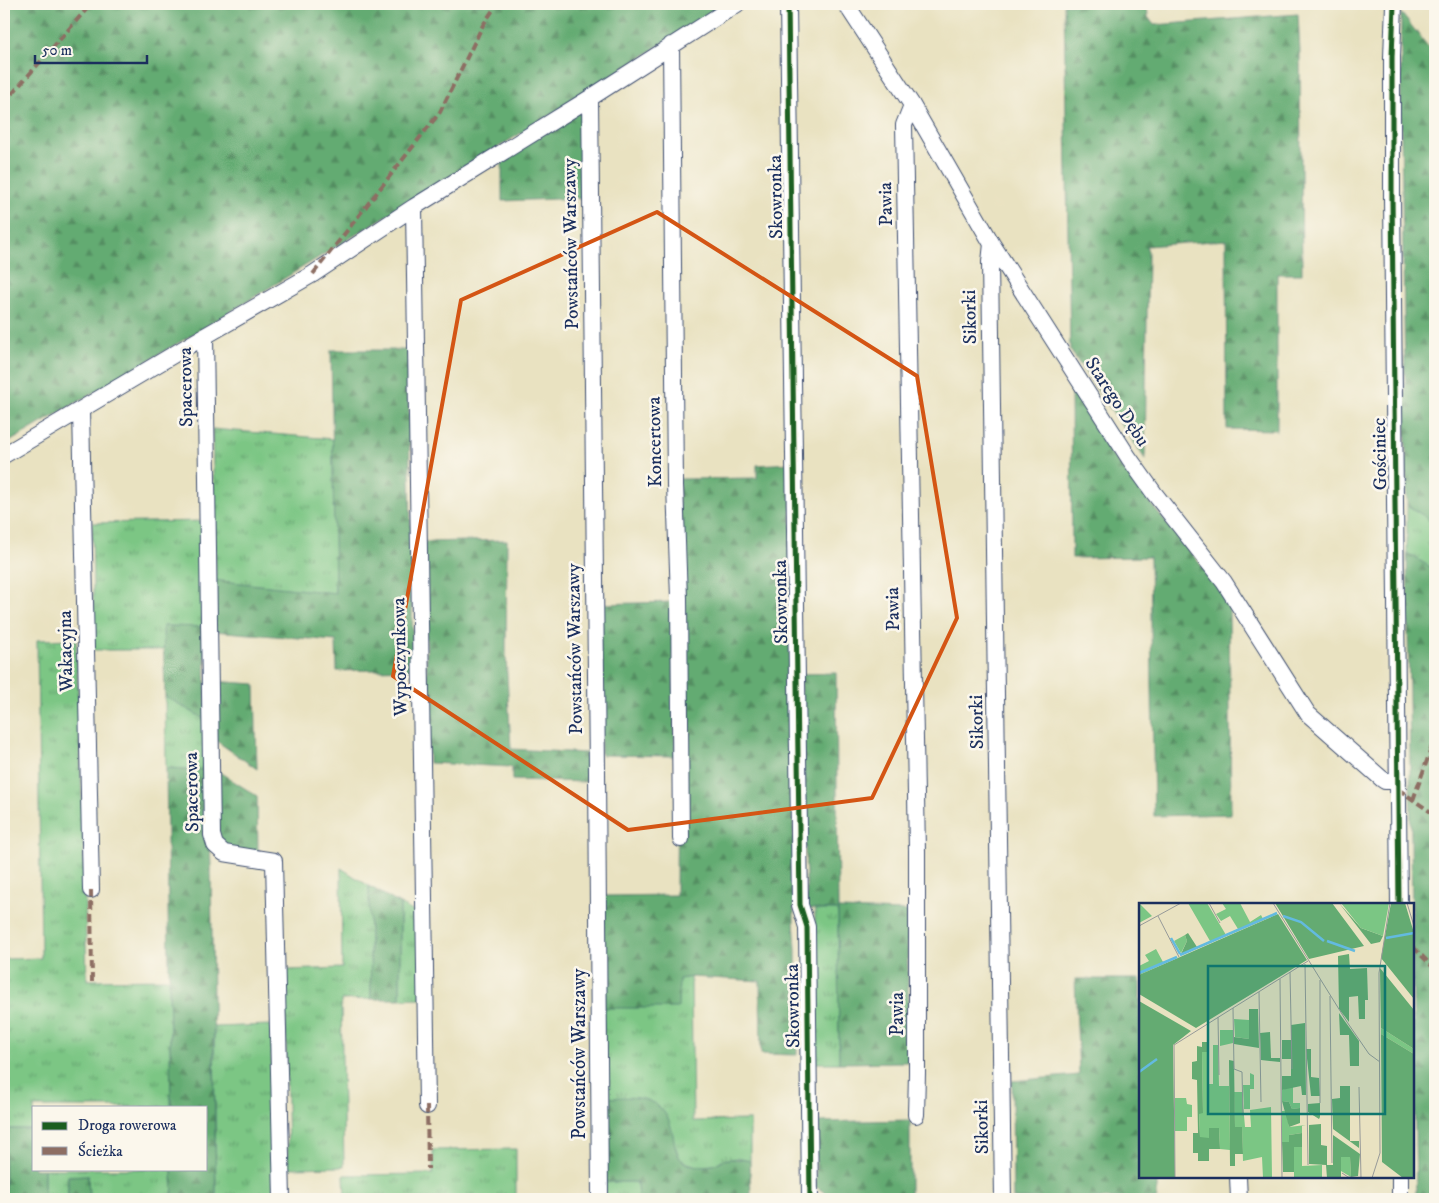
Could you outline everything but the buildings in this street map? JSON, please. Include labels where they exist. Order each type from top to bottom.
[{"type":"street","points":[[4,455],[313,274],[414,207],[737,4]]},
{"type":"street","name":"Skowronka","points":[[788,4],[800,905],[807,927],[810,1199]]},
{"type":"street","name":"Starego Dębu","points":[[846,4],[912,105],[992,244],[1129,458],[1224,582],[1308,714],[1382,779],[1385,781],[1398,781]]},
{"type":"street","name":"Gościniec","points":[[1394,4],[1392,206],[1398,903]]},
{"type":"street","name":"Koncertowa","points":[[671,45],[681,839]]},
{"type":"street","name":"Powstańców Warszawy","points":[[590,98],[600,1199]]},
{"type":"street","name":"Pawia","points":[[912,105],[904,125],[917,851],[916,1115]]},
{"type":"street","name":"Wypoczynkowa","points":[[414,207],[426,1106]]},
{"type":"street","name":"Sikorki","points":[[992,244],[990,262],[1003,1199]]},
{"type":"street","name":"Spacerowa","points":[[205,336],[212,835],[215,846],[224,853],[274,861],[282,1199]]},
{"type":"street","name":"Wakacyjna","points":[[81,410],[90,890]]},
{"type":"street","points":[[1238,1178],[1239,1199]]},
{"type":"street","points":[[1400,1178],[1400,1199]]},
{"type":"highlighted area","points":[[657,212],[917,376],[957,618],[872,798],[628,830],[393,676],[461,300]]},
{"type":"green space","points":[[4,4],[723,4],[580,97],[202,329],[4,445]]},
{"type":"green space","points":[[1064,4],[1147,4],[1148,17],[1154,25],[1298,14],[1302,274],[1277,274],[1277,430],[1227,429],[1226,240],[1146,246],[1148,251],[1145,459],[1070,350]]},
{"type":"green space","points":[[1401,13],[1435,55],[1435,523],[1407,505]]},
{"type":"green space","points":[[586,105],[585,198],[502,201],[502,156]]},
{"type":"green space","points":[[331,350],[408,350],[413,669],[337,671],[336,641],[213,631],[212,580],[335,593]]},
{"type":"green space","points":[[1071,384],[1107,448],[1220,588],[1229,607],[1231,814],[1154,816],[1150,557],[1072,558]]},
{"type":"green space","points":[[212,429],[333,439],[335,593],[216,581]]},
{"type":"green space","points":[[791,463],[794,921],[797,1055],[761,1054],[760,981],[692,977],[679,979],[678,1008],[603,1008],[603,896],[676,895],[679,479],[757,478],[757,465]]},
{"type":"green space","points":[[1407,505],[1435,523],[1435,570],[1407,553]]},
{"type":"green space","points":[[203,521],[205,627],[163,626],[164,650],[94,650],[92,523]]},
{"type":"green space","points":[[507,540],[506,656],[511,749],[587,753],[587,782],[512,780],[512,767],[429,763],[424,542]]},
{"type":"green space","points":[[1407,553],[1435,570],[1435,1199],[1416,1199],[1414,903],[1412,903]]},
{"type":"green space","points":[[673,602],[675,756],[601,755],[598,604]]},
{"type":"green space","points":[[163,626],[205,627],[206,720],[165,696]]},
{"type":"green space","points":[[76,639],[87,980],[169,979],[171,1106],[32,1106],[32,1129],[4,1129],[4,959],[41,958],[37,640]]},
{"type":"green space","points":[[836,673],[838,909],[907,911],[909,1062],[839,1063],[838,910],[807,909],[800,674]]},
{"type":"green space","points":[[214,681],[255,684],[257,769],[215,740]]},
{"type":"green space","points":[[165,696],[206,720],[207,770],[166,768]]},
{"type":"green space","points":[[166,768],[207,770],[211,867],[216,1199],[173,1199],[172,1170],[208,1170],[208,1106],[171,1106]]},
{"type":"green space","points":[[216,770],[257,796],[258,852],[227,850],[217,838]]},
{"type":"green space","points":[[341,868],[369,886],[371,999],[341,1000],[344,1167],[288,1168],[285,970],[342,968]]},
{"type":"green space","points":[[369,886],[400,904],[400,999],[371,999]]},
{"type":"green space","points":[[400,904],[420,915],[421,998],[400,999]]},
{"type":"green space","points":[[815,910],[838,910],[839,1063],[815,1063]]},
{"type":"green space","points":[[691,977],[693,1121],[750,1120],[750,1161],[737,1158],[722,1160],[714,1165],[698,1166],[687,1163],[680,1159],[675,1146],[648,1100],[603,1098],[603,1008],[679,979]]},
{"type":"green space","points":[[1075,979],[1139,979],[1139,1178],[1157,1178],[1157,1199],[1013,1199],[1012,1081],[1079,1075]]},
{"type":"green space","points":[[271,1025],[274,1199],[216,1199],[214,1027]]},
{"type":"green space","points":[[603,1098],[638,1098],[649,1101],[659,1107],[666,1115],[670,1124],[680,1159],[686,1163],[707,1166],[726,1159],[750,1161],[751,1199],[638,1199],[637,1182],[605,1182]]},
{"type":"green space","points":[[910,1120],[910,1199],[836,1199],[816,1187],[816,1122]]},
{"type":"green space","points":[[4,1129],[5,1199],[4,1199]]},
{"type":"green space","points":[[4,1129],[32,1129],[32,1170],[44,1170],[44,1199],[5,1199]]},
{"type":"green space","points":[[516,1149],[516,1199],[345,1199],[344,1175],[433,1174],[433,1150]]},
{"type":"green space","points":[[44,1170],[172,1170],[173,1199],[89,1199],[88,1175],[68,1176],[68,1199],[44,1199]]},
{"type":"green space","points":[[88,1175],[89,1199],[68,1199],[68,1176]]},
{"type":"green space","points":[[605,1182],[637,1182],[638,1199],[605,1199]]},
{"type":"marked path","points":[[4,103],[91,4]]},
{"type":"marked path","points":[[313,274],[440,112],[483,25],[497,4]]},
{"type":"marked path","points":[[1413,800],[1435,738]]},
{"type":"marked path","points":[[1398,789],[1435,815]]},
{"type":"marked path","points":[[91,890],[92,982]]},
{"type":"marked path","points":[[1414,948],[1435,969]]},
{"type":"marked path","points":[[427,1106],[428,1169]]},
{"type":"cycle path","points":[[788,4],[800,905],[807,927],[810,1199]]},
{"type":"cycle path","points":[[1394,4],[1392,197],[1399,903]]}]
